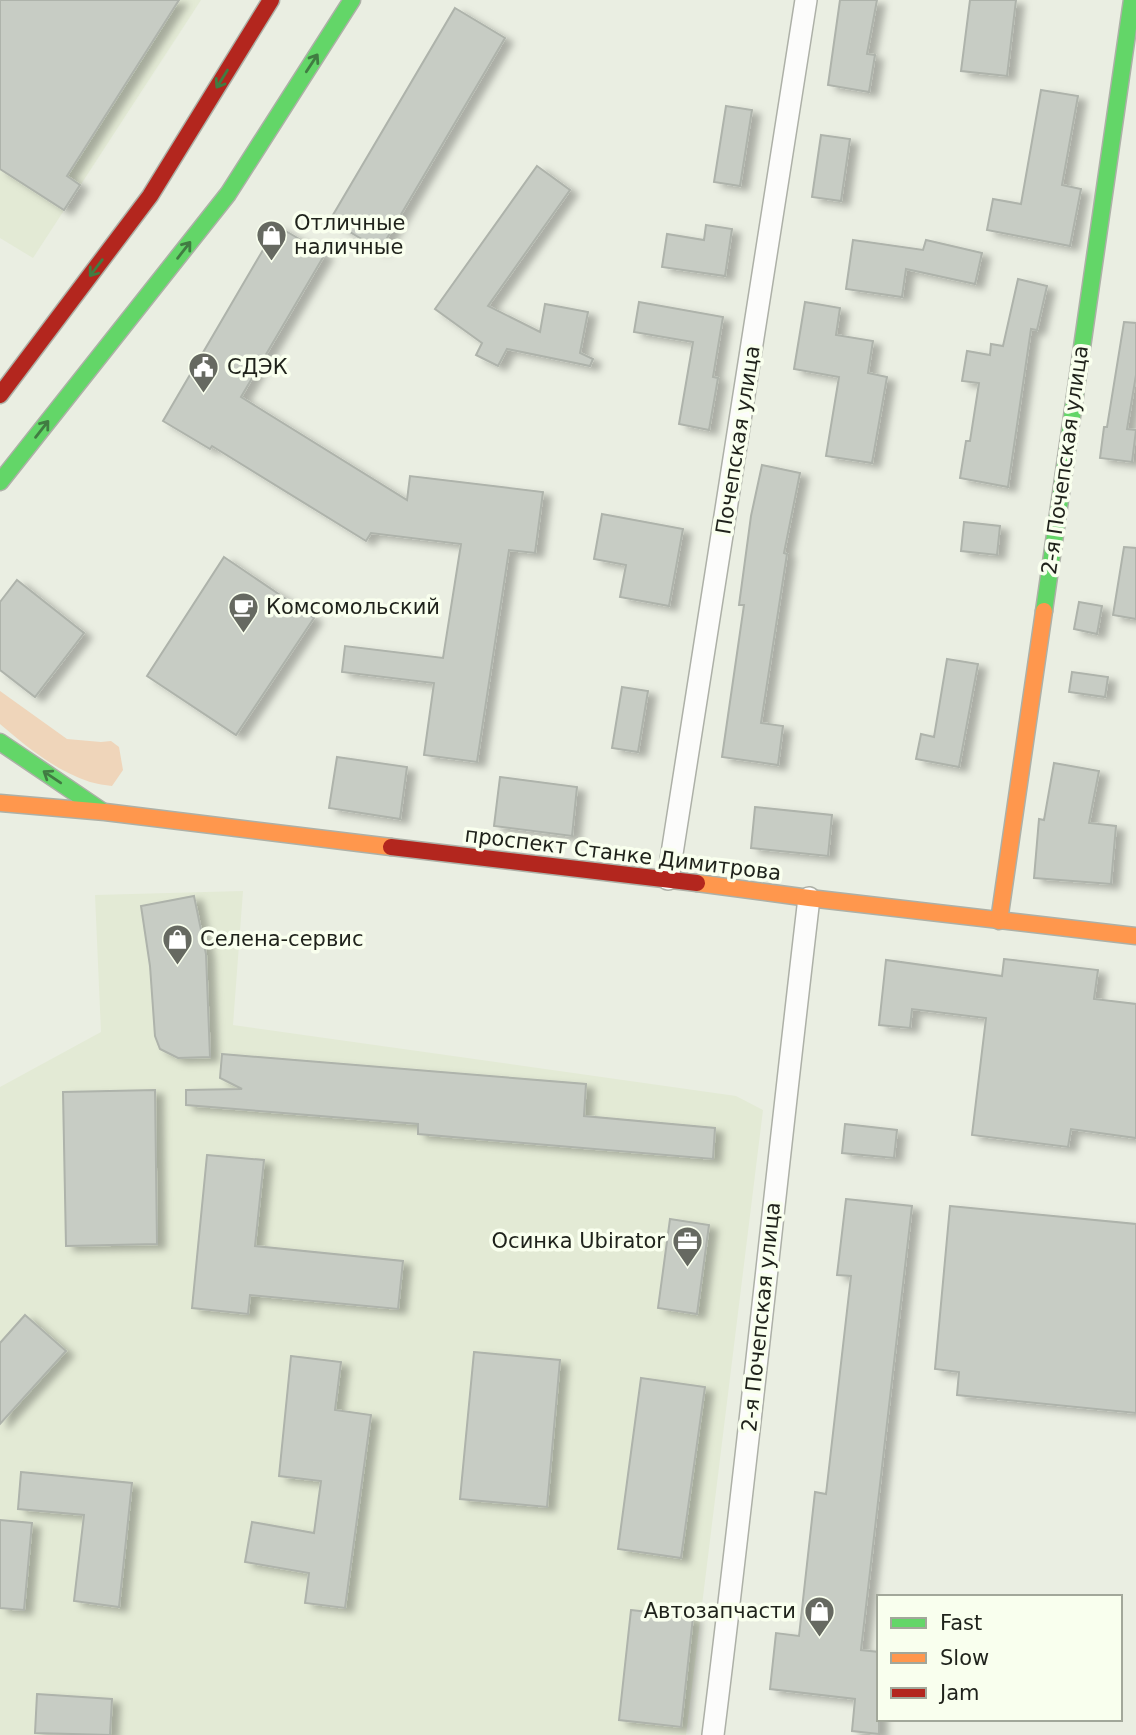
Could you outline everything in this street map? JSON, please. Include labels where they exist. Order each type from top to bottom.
[{"type":"main road","points":[[0,395],[150,196],[271,0]]},
{"type":"main road","points":[[0,482],[228,194],[352,0]]},
{"type":"main road","name":"2-я Почепская улица","points":[[999,921],[1132,0]]},
{"type":"main road","name":"проспект Станке Димитрова","points":[[0,742],[104,812]]},
{"type":"main road","name":"проспект Станке Димитрова","points":[[0,803],[104,812],[1136,936]]},
{"type":"street","name":"Почепская улица","points":[[668,879],[806,0]]},
{"type":"street","name":"2-я Почепская улица","points":[[713,1735],[810,898]]},
{"type":"shaded area","points":[[0,0],[201,0],[33,258],[0,238]]},
{"type":"shaded area","points":[[0,691],[67,739],[111,741],[119,747],[123,770],[112,786],[90,782],[65,772],[31,750],[0,724]]},
{"type":"shaded area","points":[[243,891],[233,1025],[736,1096],[763,1110],[686,1735],[0,1735],[0,1087],[101,1032],[95,895]]},
{"type":"building","points":[[0,0],[179,0],[67,176],[80,185],[64,210],[0,169]]},
{"type":"building","points":[[840,0],[877,0],[867,54],[875,55],[869,92],[828,85]]},
{"type":"building","points":[[970,0],[1016,0],[1007,76],[961,71]]},
{"type":"building","points":[[455,8],[505,38],[380,250],[330,220]]},
{"type":"building","points":[[1041,90],[1078,96],[1062,185],[1081,189],[1070,246],[987,230],[993,199],[1021,204]]},
{"type":"building","points":[[726,106],[752,110],[740,186],[714,182]]},
{"type":"building","points":[[821,135],[850,139],[841,201],[812,197]]},
{"type":"building","points":[[537,166],[570,190],[488,306],[540,332],[545,304],[588,312],[580,353],[593,359],[590,366],[507,349],[498,366],[476,355],[482,343],[435,309]]},
{"type":"building","points":[[706,225],[732,229],[725,276],[662,267],[667,234],[704,240]]},
{"type":"building","points":[[277,226],[325,254],[241,397],[407,500],[410,476],[543,492],[535,553],[509,550],[477,762],[424,755],[434,683],[342,672],[345,646],[443,658],[461,544],[371,533],[366,541],[212,446],[210,449],[163,421]]},
{"type":"building","points":[[853,240],[923,250],[926,240],[982,253],[975,284],[906,269],[902,297],[846,289]]},
{"type":"building","points":[[1018,279],[1047,286],[1037,330],[1031,329],[1008,487],[960,478],[966,441],[970,441],[979,383],[962,381],[967,351],[990,355],[991,344],[1003,346]]},
{"type":"building","points":[[639,302],[723,317],[713,377],[718,378],[709,430],[679,424],[693,342],[634,332]]},
{"type":"building","points":[[805,302],[840,308],[836,335],[873,341],[868,373],[887,377],[872,463],[826,456],[839,377],[794,369]]},
{"type":"building","points":[[1124,322],[1136,323],[1136,375],[1127,429],[1136,430],[1132,462],[1100,458]]},
{"type":"building","points":[[762,465],[800,473],[784,553],[787,554],[761,723],[783,726],[778,765],[722,757],[744,605],[739,605],[751,516]]},
{"type":"building","points":[[602,514],[683,529],[669,606],[620,597],[626,565],[594,559]]},
{"type":"building","points":[[964,522],[1000,526],[997,555],[961,551]]},
{"type":"building","points":[[1124,547],[1136,548],[1136,619],[1113,615]]},
{"type":"building","points":[[224,557],[314,618],[236,735],[147,676]]},
{"type":"building","points":[[17,580],[84,633],[35,697],[0,670],[0,602]]},
{"type":"building","points":[[1079,602],[1102,606],[1097,634],[1074,629]]},
{"type":"building","points":[[947,659],[978,664],[959,767],[916,759],[921,734],[934,737]]},
{"type":"building","points":[[1072,672],[1108,677],[1105,697],[1069,692]]},
{"type":"building","points":[[622,687],[648,691],[638,752],[612,748]]},
{"type":"building","points":[[337,757],[407,767],[400,819],[329,808]]},
{"type":"building","points":[[1054,763],[1099,771],[1089,823],[1116,826],[1111,884],[1034,878],[1039,819],[1044,820]]},
{"type":"building","points":[[500,777],[577,787],[572,836],[494,826]]},
{"type":"building","points":[[755,807],[832,815],[828,856],[751,848]]},
{"type":"building","points":[[194,896],[206,954],[210,1057],[178,1058],[160,1049],[155,1036],[150,966],[141,906]]},
{"type":"building","points":[[1004,959],[1098,970],[1094,999],[1136,1004],[1136,1138],[1071,1129],[1068,1147],[972,1135],[986,1018],[912,1009],[910,1028],[879,1025],[886,960],[1002,976]]},
{"type":"building","points":[[222,1054],[586,1084],[584,1116],[715,1128],[713,1159],[418,1134],[418,1124],[186,1105],[186,1090],[242,1089],[220,1078]]},
{"type":"building","points":[[155,1090],[157,1244],[66,1246],[63,1092]]},
{"type":"building","points":[[845,1124],[897,1130],[894,1158],[842,1153]]},
{"type":"building","points":[[207,1155],[264,1160],[255,1246],[403,1261],[398,1309],[250,1295],[248,1314],[192,1308]]},
{"type":"building","points":[[846,1199],[912,1206],[861,1650],[877,1652],[879,1734],[852,1731],[855,1699],[770,1689],[776,1633],[799,1636],[815,1492],[826,1494],[851,1276],[837,1275]]},
{"type":"building","points":[[950,1206],[1136,1224],[1136,1413],[957,1395],[959,1372],[935,1369]]},
{"type":"building","points":[[670,1219],[709,1225],[697,1314],[658,1308]]},
{"type":"building","points":[[25,1315],[66,1351],[0,1424],[0,1343]]},
{"type":"building","points":[[474,1352],[560,1360],[547,1507],[460,1499]]},
{"type":"building","points":[[291,1356],[341,1362],[335,1410],[371,1415],[345,1608],[305,1603],[309,1573],[245,1562],[252,1522],[314,1533],[321,1481],[279,1476]]},
{"type":"building","points":[[641,1378],[705,1387],[681,1558],[618,1549]]},
{"type":"building","points":[[21,1472],[132,1483],[119,1607],[74,1601],[84,1515],[18,1509]]},
{"type":"building","points":[[0,1520],[32,1523],[24,1610],[0,1608]]},
{"type":"building","points":[[631,1610],[693,1617],[681,1727],[619,1720]]},
{"type":"building","points":[[37,1694],[112,1699],[110,1735],[35,1733]]},
{"type":"traffic: fast","points":[[0,482],[228,194],[352,0]]},
{"type":"traffic: fast","points":[[1044,611],[1132,0]]},
{"type":"traffic: fast","points":[[0,742],[102,811]]},
{"type":"traffic: slow","points":[[999,921],[1044,611]]},
{"type":"traffic: slow","points":[[0,803],[105,812],[391,847]]},
{"type":"traffic: slow","points":[[697,883],[1136,936]]},
{"type":"traffic: jam","points":[[0,395],[150,196],[271,0]]},
{"type":"traffic: jam","points":[[391,847],[697,883]]},
{"type":"place","name":"Отличные наличные","points":[[271,262]]},
{"type":"place","name":"СДЭК","points":[[204,394]]},
{"type":"place","name":"Комсомольский","points":[[243,634]]},
{"type":"place","name":"Селена-сервис","points":[[177,966]]},
{"type":"place","name":"Осинка Ubirator","points":[[688,1268]]},
{"type":"place","name":"Автозапчасти","points":[[819,1638]]}]
